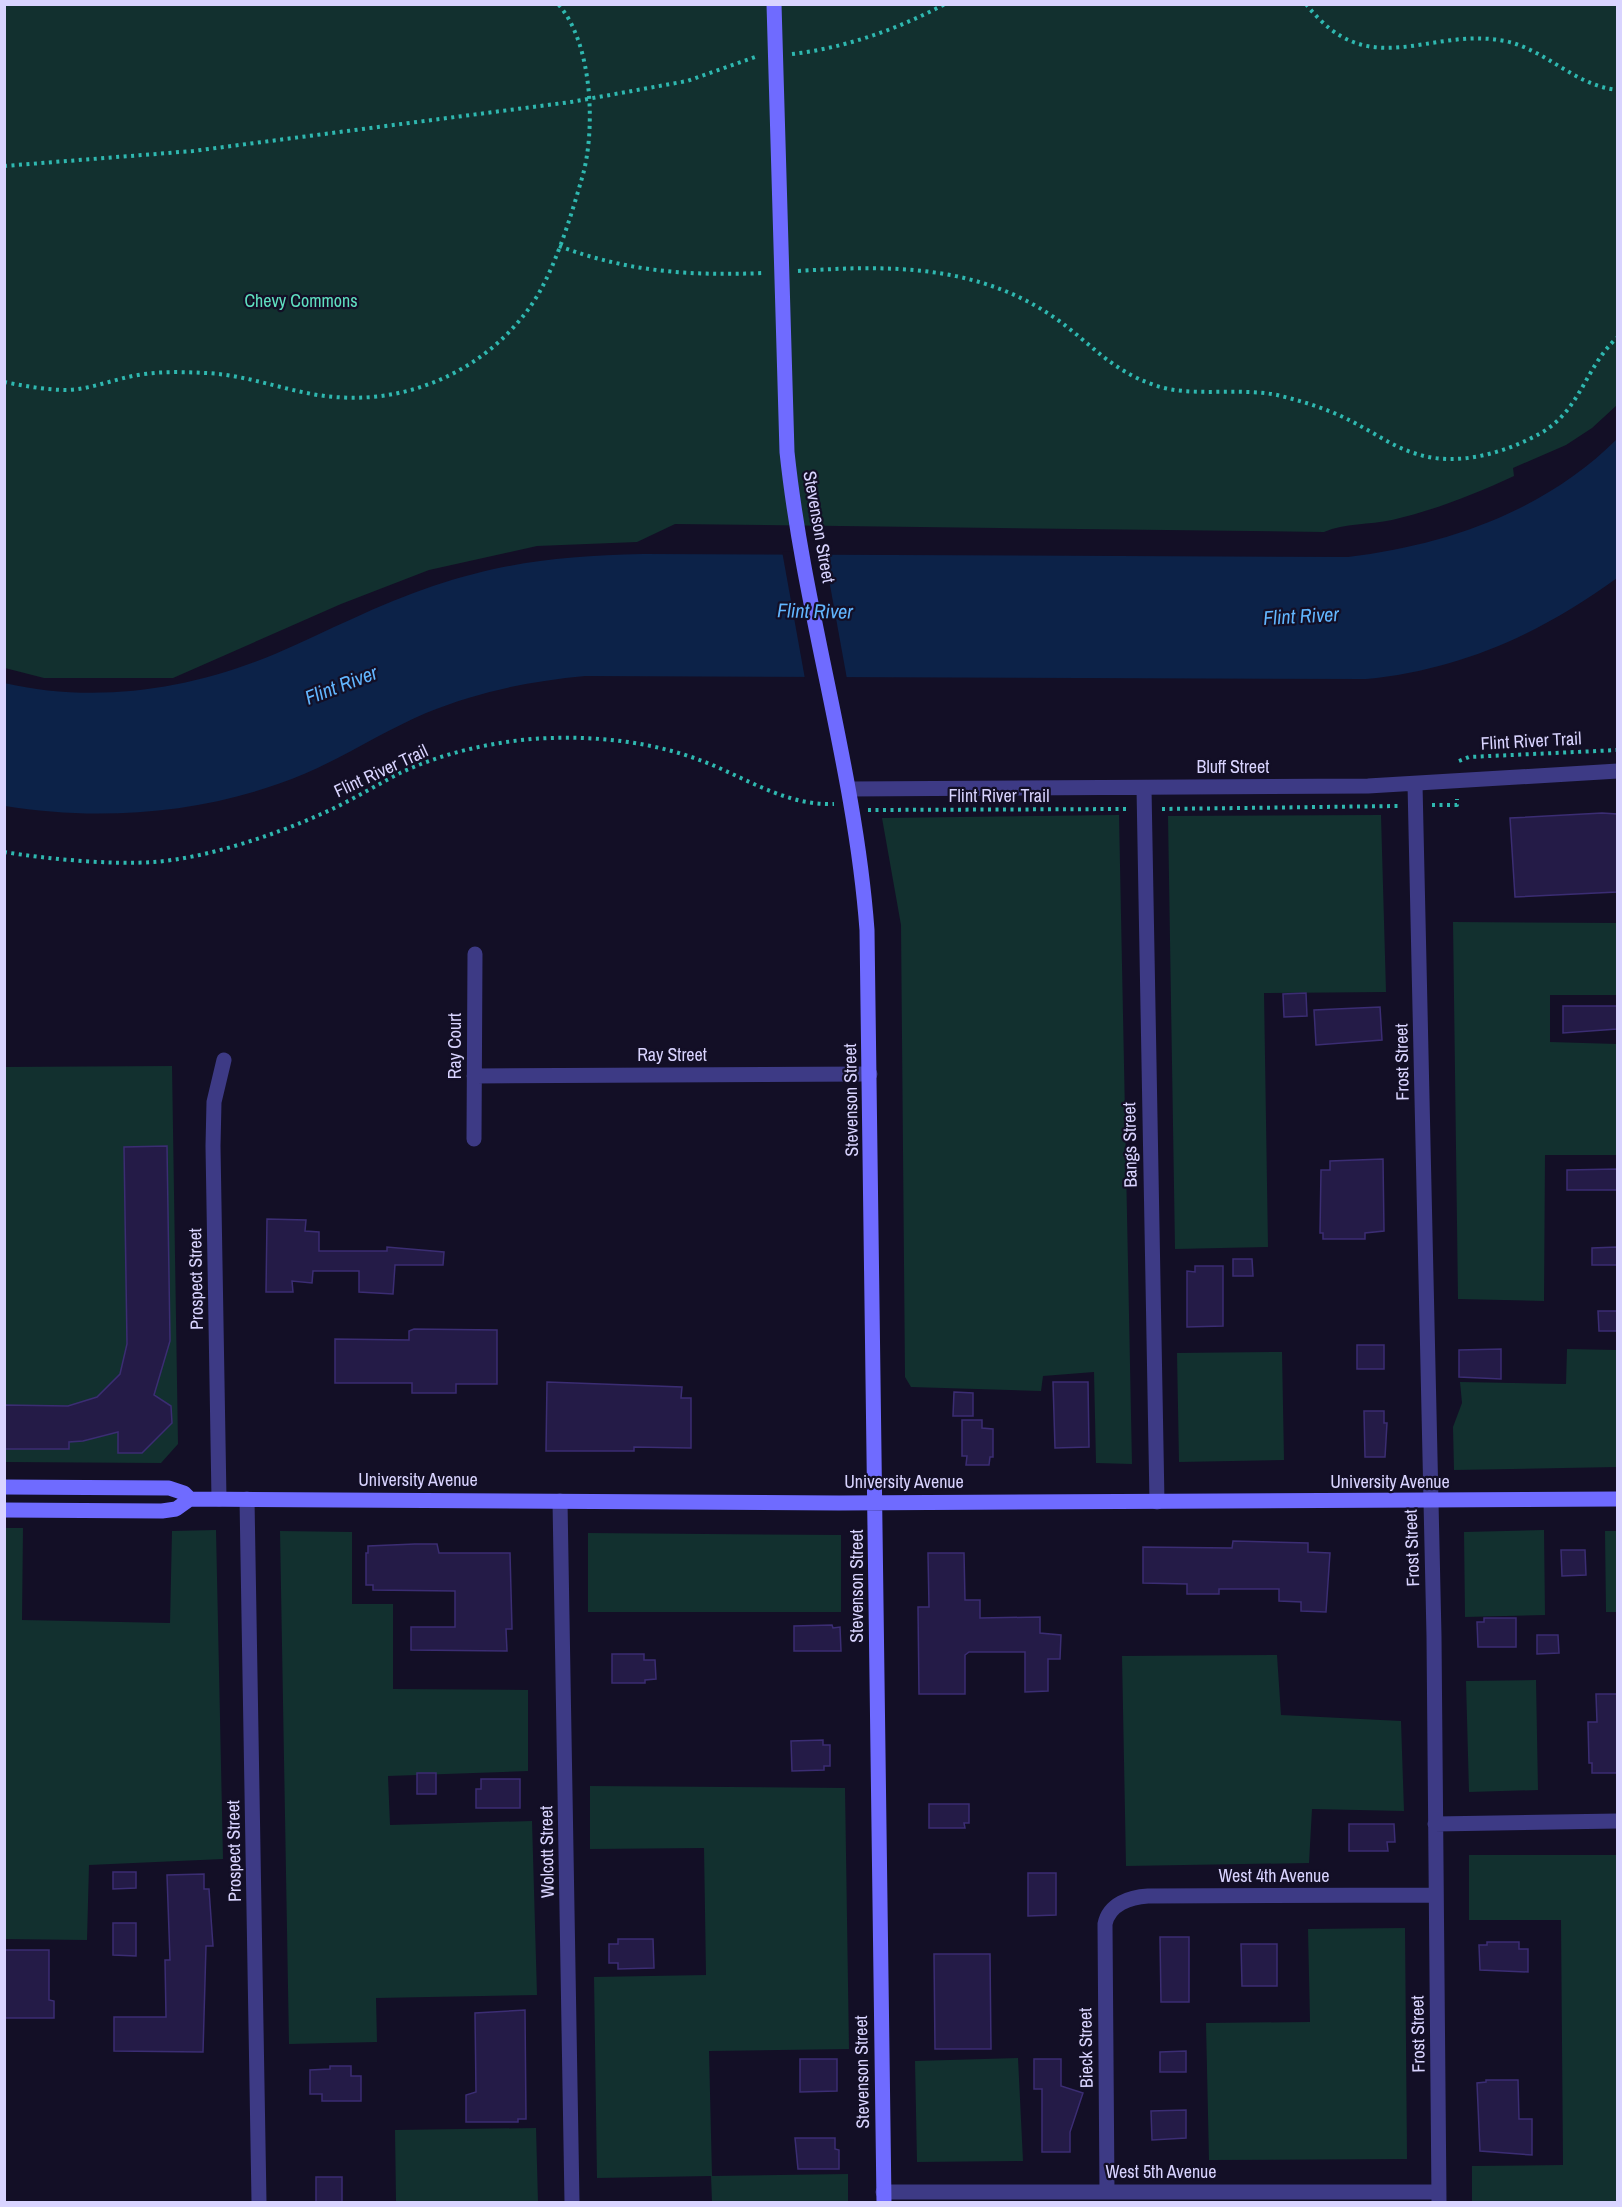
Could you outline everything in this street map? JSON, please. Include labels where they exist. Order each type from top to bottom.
[{"type":"street","name":"Stevenson Street","points":[[774,4],[785,431],[797,521],[859,844],[866,908],[884,2197]]},
{"type":"street","name":"Bluff Street","points":[[849,789],[1415,784],[1617,771]]},
{"type":"street","name":"Frost Street","points":[[1415,784],[1436,1824],[1439,2197]]},
{"type":"street","name":"Bangs Street","points":[[1144,788],[1157,1502]]},
{"type":"street","name":"Ray Court","points":[[474,1139],[475,954]]},
{"type":"street","name":"Prospect Street","points":[[219,1499],[213,1146],[214,1102],[224,1060]]},
{"type":"street","name":"Ray Street","points":[[474,1076],[870,1074]]},
{"type":"street","name":"University Avenue","points":[[4,1487],[163,1488],[180,1491],[190,1499]]},
{"type":"street","name":"University Avenue","points":[[4,1510],[162,1511],[176,1509],[190,1499],[1157,1502],[1617,1499]]},
{"type":"street","name":"Prospect Street","points":[[247,1499],[259,2202]]},
{"type":"street","name":"Wolcott Street","points":[[560,1501],[572,2202]]},
{"type":"street","points":[[1436,1824],[1617,1821]]},
{"type":"street","name":"West 4th Avenue","points":[[1114,1908],[1128,1899],[1155,1896],[1436,1895]]},
{"type":"street","name":"Bieck Street","points":[[1107,2192],[1105,1924],[1114,1908]]},
{"type":"street","name":"West 5th Avenue","points":[[884,2197],[1107,2192],[1439,2197]]},
{"type":"path","points":[[4,382],[68,390],[139,375],[207,373],[249,377],[336,397],[373,398],[410,391],[445,378],[466,366],[509,330],[539,292],[559,246],[587,160],[590,131],[588,99],[579,41],[569,19],[558,4]]},
{"type":"path","points":[[791,54],[825,49],[872,35],[945,4]]},
{"type":"path","points":[[1306,4],[1328,27],[1355,43],[1392,49],[1475,39],[1504,41],[1541,54],[1593,85],[1617,90]]},
{"type":"path","points":[[4,166],[79,162],[193,151],[588,99],[687,81],[761,55]]},
{"type":"path","points":[[559,246],[622,266],[644,270],[690,273],[766,273]]},
{"type":"path","points":[[796,271],[878,267],[931,270],[958,275],[1040,309],[1057,319],[1107,362],[1155,386],[1186,391],[1242,390],[1292,399],[1335,413],[1408,451],[1437,458],[1470,457],[1496,452],[1547,429],[1572,407],[1598,360],[1617,337]]},
{"type":"path","name":"Flint River Trail","points":[[4,852],[122,863],[175,859],[255,838],[320,815],[431,761],[487,746],[549,738],[600,739],[665,750],[709,763],[770,791],[812,802],[837,804]]},
{"type":"path","name":"Flint River Trail","points":[[1456,770],[1455,762],[1468,757],[1617,750]]},
{"type":"path","points":[[1434,805],[1457,805],[1457,796]]},
{"type":"path","points":[[1158,809],[1398,806]]},
{"type":"path","name":"Flint River Trail","points":[[867,810],[1131,809]]},
{"type":"green space","name":"Chevy Commons","points":[[4,5],[1617,5],[1617,405],[1592,428],[1566,445],[1513,468],[1514,476],[1439,506],[1383,522],[1340,527],[1324,532],[675,524],[637,542],[537,546],[429,570],[341,604],[173,678],[44,678],[5,668]]},
{"type":"green space","points":[[1119,815],[1132,1464],[1096,1463],[1094,1372],[1043,1376],[1041,1391],[911,1387],[905,1377],[901,925],[882,818]]},
{"type":"green space","points":[[1381,815],[1386,992],[1264,993],[1268,1247],[1175,1249],[1168,816]]},
{"type":"green space","points":[[1453,922],[1617,923],[1617,995],[1550,995],[1550,1042],[1617,1044],[1618,1155],[1545,1155],[1544,1301],[1458,1299]]},
{"type":"green space","points":[[172,1066],[178,1444],[161,1463],[5,1462],[4,1067]]},
{"type":"green space","points":[[1567,1349],[1617,1350],[1617,1467],[1454,1470],[1453,1427],[1462,1403],[1460,1382],[1566,1384]]},
{"type":"green space","points":[[1282,1352],[1284,1460],[1179,1462],[1177,1353]]},
{"type":"green space","points":[[5,1528],[23,1528],[22,1620],[170,1623],[172,1531],[216,1530],[223,1859],[89,1865],[87,1940],[5,1939]]},
{"type":"green space","points":[[1544,1530],[1545,1615],[1465,1617],[1464,1532]]},
{"type":"green space","points":[[280,1531],[352,1532],[352,1604],[393,1604],[393,1689],[528,1690],[528,1771],[388,1776],[390,1825],[532,1821],[537,1995],[376,1998],[377,2042],[289,2044]]},
{"type":"green space","points":[[1605,1531],[1617,1531],[1617,1612],[1606,1612]]},
{"type":"green space","points":[[588,1533],[841,1535],[841,1612],[588,1612]]},
{"type":"green space","points":[[1277,1655],[1281,1715],[1401,1721],[1404,1811],[1312,1809],[1309,1863],[1126,1866],[1122,1656]]},
{"type":"green space","points":[[1536,1680],[1538,1790],[1469,1792],[1466,1681]]},
{"type":"green space","points":[[590,1786],[845,1788],[849,2049],[709,2051],[712,2176],[848,2174],[848,2202],[712,2202],[711,2176],[597,2178],[594,1977],[706,1975],[704,1848],[590,1849]]},
{"type":"green space","points":[[1469,1855],[1617,1855],[1617,2202],[1472,2202],[1472,2166],[1563,2165],[1561,1920],[1469,1920]]},
{"type":"green space","points":[[1405,1928],[1407,2159],[1209,2160],[1206,2023],[1310,2022],[1308,1929]]},
{"type":"green space","points":[[1018,2058],[1023,2161],[917,2162],[915,2061]]},
{"type":"green space","points":[[536,2128],[538,2202],[316,2202],[396,2201],[395,2130]]},
{"type":"water","name":"Flint River","points":[[1617,439],[1617,578],[1589,598],[1529,632],[1467,658],[1434,667],[1366,679],[585,676],[544,681],[465,699],[410,720],[304,774],[232,798],[156,811],[118,813],[42,811],[5,806],[4,683],[38,689],[107,693],[176,685],[210,677],[275,654],[413,593],[512,565],[562,558],[643,554],[1348,557],[1422,544],[1493,520],[1559,486]]},
{"type":"pier","points":[[782,551],[824,552],[847,679],[805,679]]},
{"type":"building","points":[[1617,814],[1617,892],[1515,897],[1510,818]]},
{"type":"building","points":[[1306,993],[1307,1016],[1284,1017],[1283,994]]},
{"type":"building","points":[[1563,1006],[1617,1006],[1617,1029],[1563,1033]]},
{"type":"building","points":[[1380,1007],[1382,1040],[1316,1045],[1314,1010]]},
{"type":"building","points":[[167,1146],[170,1341],[154,1395],[171,1406],[172,1423],[142,1453],[118,1453],[118,1432],[83,1441],[69,1442],[69,1449],[4,1449],[4,1405],[68,1406],[97,1397],[120,1374],[127,1344],[124,1147]]},
{"type":"building","points":[[1383,1159],[1384,1231],[1365,1233],[1365,1239],[1323,1239],[1323,1233],[1320,1233],[1321,1170],[1330,1170],[1330,1161]]},
{"type":"building","points":[[1617,1169],[1617,1190],[1567,1190],[1567,1170]]},
{"type":"building","points":[[267,1219],[306,1220],[305,1231],[319,1232],[319,1251],[387,1251],[387,1247],[444,1252],[443,1265],[395,1265],[393,1294],[359,1292],[359,1271],[313,1271],[312,1283],[292,1281],[293,1292],[266,1292]]},
{"type":"building","points":[[1617,1247],[1617,1265],[1592,1265],[1592,1248]]},
{"type":"building","points":[[1233,1259],[1252,1259],[1253,1276],[1233,1276]]},
{"type":"building","points":[[1195,1266],[1223,1266],[1223,1326],[1187,1327],[1187,1271],[1195,1272]]},
{"type":"building","points":[[1598,1311],[1617,1311],[1617,1331],[1599,1331]]},
{"type":"building","points":[[414,1329],[497,1330],[497,1384],[456,1384],[456,1393],[412,1393],[412,1383],[335,1383],[335,1339],[409,1340],[409,1331]]},
{"type":"building","points":[[1357,1345],[1384,1345],[1384,1369],[1357,1369]]},
{"type":"building","points":[[1501,1349],[1501,1379],[1459,1377],[1459,1350]]},
{"type":"building","points":[[547,1382],[682,1387],[681,1398],[691,1398],[691,1448],[634,1447],[634,1451],[546,1451]]},
{"type":"building","points":[[1053,1382],[1088,1382],[1089,1447],[1055,1448]]},
{"type":"building","points":[[954,1392],[973,1393],[973,1416],[953,1416]]},
{"type":"building","points":[[1364,1411],[1384,1411],[1384,1423],[1387,1423],[1385,1457],[1365,1457]]},
{"type":"building","points":[[962,1420],[982,1420],[982,1428],[993,1429],[993,1457],[990,1457],[989,1465],[966,1465],[967,1456],[962,1456]]},
{"type":"building","points":[[1233,1541],[1308,1543],[1308,1552],[1330,1553],[1326,1612],[1301,1611],[1301,1602],[1279,1601],[1279,1589],[1219,1589],[1219,1594],[1187,1594],[1187,1584],[1143,1583],[1143,1547],[1232,1548]]},
{"type":"building","points":[[437,1544],[439,1553],[510,1553],[512,1629],[506,1629],[507,1651],[411,1650],[411,1627],[455,1627],[455,1591],[373,1590],[373,1585],[366,1585],[366,1553],[368,1553],[368,1546]]},
{"type":"building","points":[[1561,1550],[1585,1550],[1586,1575],[1562,1576]]},
{"type":"building","points":[[928,1553],[964,1553],[965,1600],[980,1600],[980,1618],[1040,1617],[1040,1633],[1061,1635],[1060,1659],[1048,1659],[1048,1691],[1025,1692],[1025,1652],[969,1652],[965,1655],[965,1694],[919,1694],[918,1607],[929,1607]]},
{"type":"building","points":[[1484,1618],[1516,1618],[1516,1647],[1478,1647],[1477,1622],[1484,1622]]},
{"type":"building","points":[[832,1625],[833,1628],[840,1627],[841,1651],[794,1651],[794,1626]]},
{"type":"building","points":[[1537,1635],[1558,1635],[1559,1653],[1537,1654]]},
{"type":"building","points":[[612,1654],[644,1654],[644,1660],[655,1660],[656,1679],[645,1680],[645,1683],[612,1683]]},
{"type":"building","points":[[1596,1694],[1617,1694],[1617,1773],[1592,1773],[1592,1763],[1589,1763],[1588,1722],[1597,1722]]},
{"type":"building","points":[[823,1740],[823,1745],[830,1745],[830,1766],[824,1766],[824,1770],[792,1771],[791,1741]]},
{"type":"building","points":[[417,1773],[436,1773],[436,1794],[417,1794]]},
{"type":"building","points":[[481,1779],[520,1779],[520,1808],[476,1808],[476,1789],[481,1789]]},
{"type":"building","points":[[929,1804],[969,1804],[969,1823],[964,1823],[965,1828],[929,1828]]},
{"type":"building","points":[[1349,1824],[1394,1824],[1395,1842],[1387,1842],[1388,1851],[1349,1851]]},
{"type":"building","points":[[113,1872],[136,1872],[136,1888],[113,1889]]},
{"type":"building","points":[[1028,1873],[1056,1873],[1056,1915],[1028,1916]]},
{"type":"building","points":[[204,1874],[204,1889],[209,1889],[213,1946],[206,1946],[203,2052],[114,2051],[114,2017],[166,2017],[165,1960],[170,1960],[167,1875]]},
{"type":"building","points":[[113,1923],[136,1923],[136,1956],[113,1955]]},
{"type":"building","points":[[1160,1937],[1189,1937],[1189,2002],[1161,2002]]},
{"type":"building","points":[[618,1939],[653,1939],[654,1968],[618,1969],[618,1963],[609,1963],[609,1944],[618,1944]]},
{"type":"building","points":[[1487,1942],[1519,1942],[1519,1949],[1528,1949],[1528,1972],[1480,1970],[1479,1945],[1487,1945]]},
{"type":"building","points":[[1241,1944],[1277,1944],[1277,1986],[1242,1986]]},
{"type":"building","points":[[4,1950],[49,1950],[49,2000],[54,2001],[54,2018],[4,2018]]},
{"type":"building","points":[[934,1954],[990,1954],[991,2049],[935,2049]]},
{"type":"building","points":[[525,2010],[526,2119],[518,2119],[518,2122],[466,2122],[466,2095],[476,2092],[475,2013]]},
{"type":"building","points":[[1186,2051],[1186,2072],[1160,2072],[1160,2052]]},
{"type":"building","points":[[800,2059],[837,2059],[837,2091],[800,2092]]},
{"type":"building","points":[[1034,2059],[1061,2059],[1061,2086],[1083,2093],[1070,2132],[1070,2152],[1042,2152],[1042,2089],[1034,2089]]},
{"type":"building","points":[[330,2066],[351,2066],[351,2076],[361,2076],[361,2101],[322,2101],[322,2094],[310,2094],[310,2070],[330,2069]]},
{"type":"building","points":[[1486,2080],[1518,2080],[1519,2119],[1532,2119],[1532,2155],[1480,2151],[1477,2083],[1486,2082]]},
{"type":"building","points":[[1186,2110],[1186,2138],[1152,2140],[1151,2111]]},
{"type":"building","points":[[795,2138],[835,2138],[835,2149],[839,2150],[839,2169],[798,2169]]},
{"type":"building","points":[[316,2177],[342,2177],[342,2202],[316,2202]]}]
